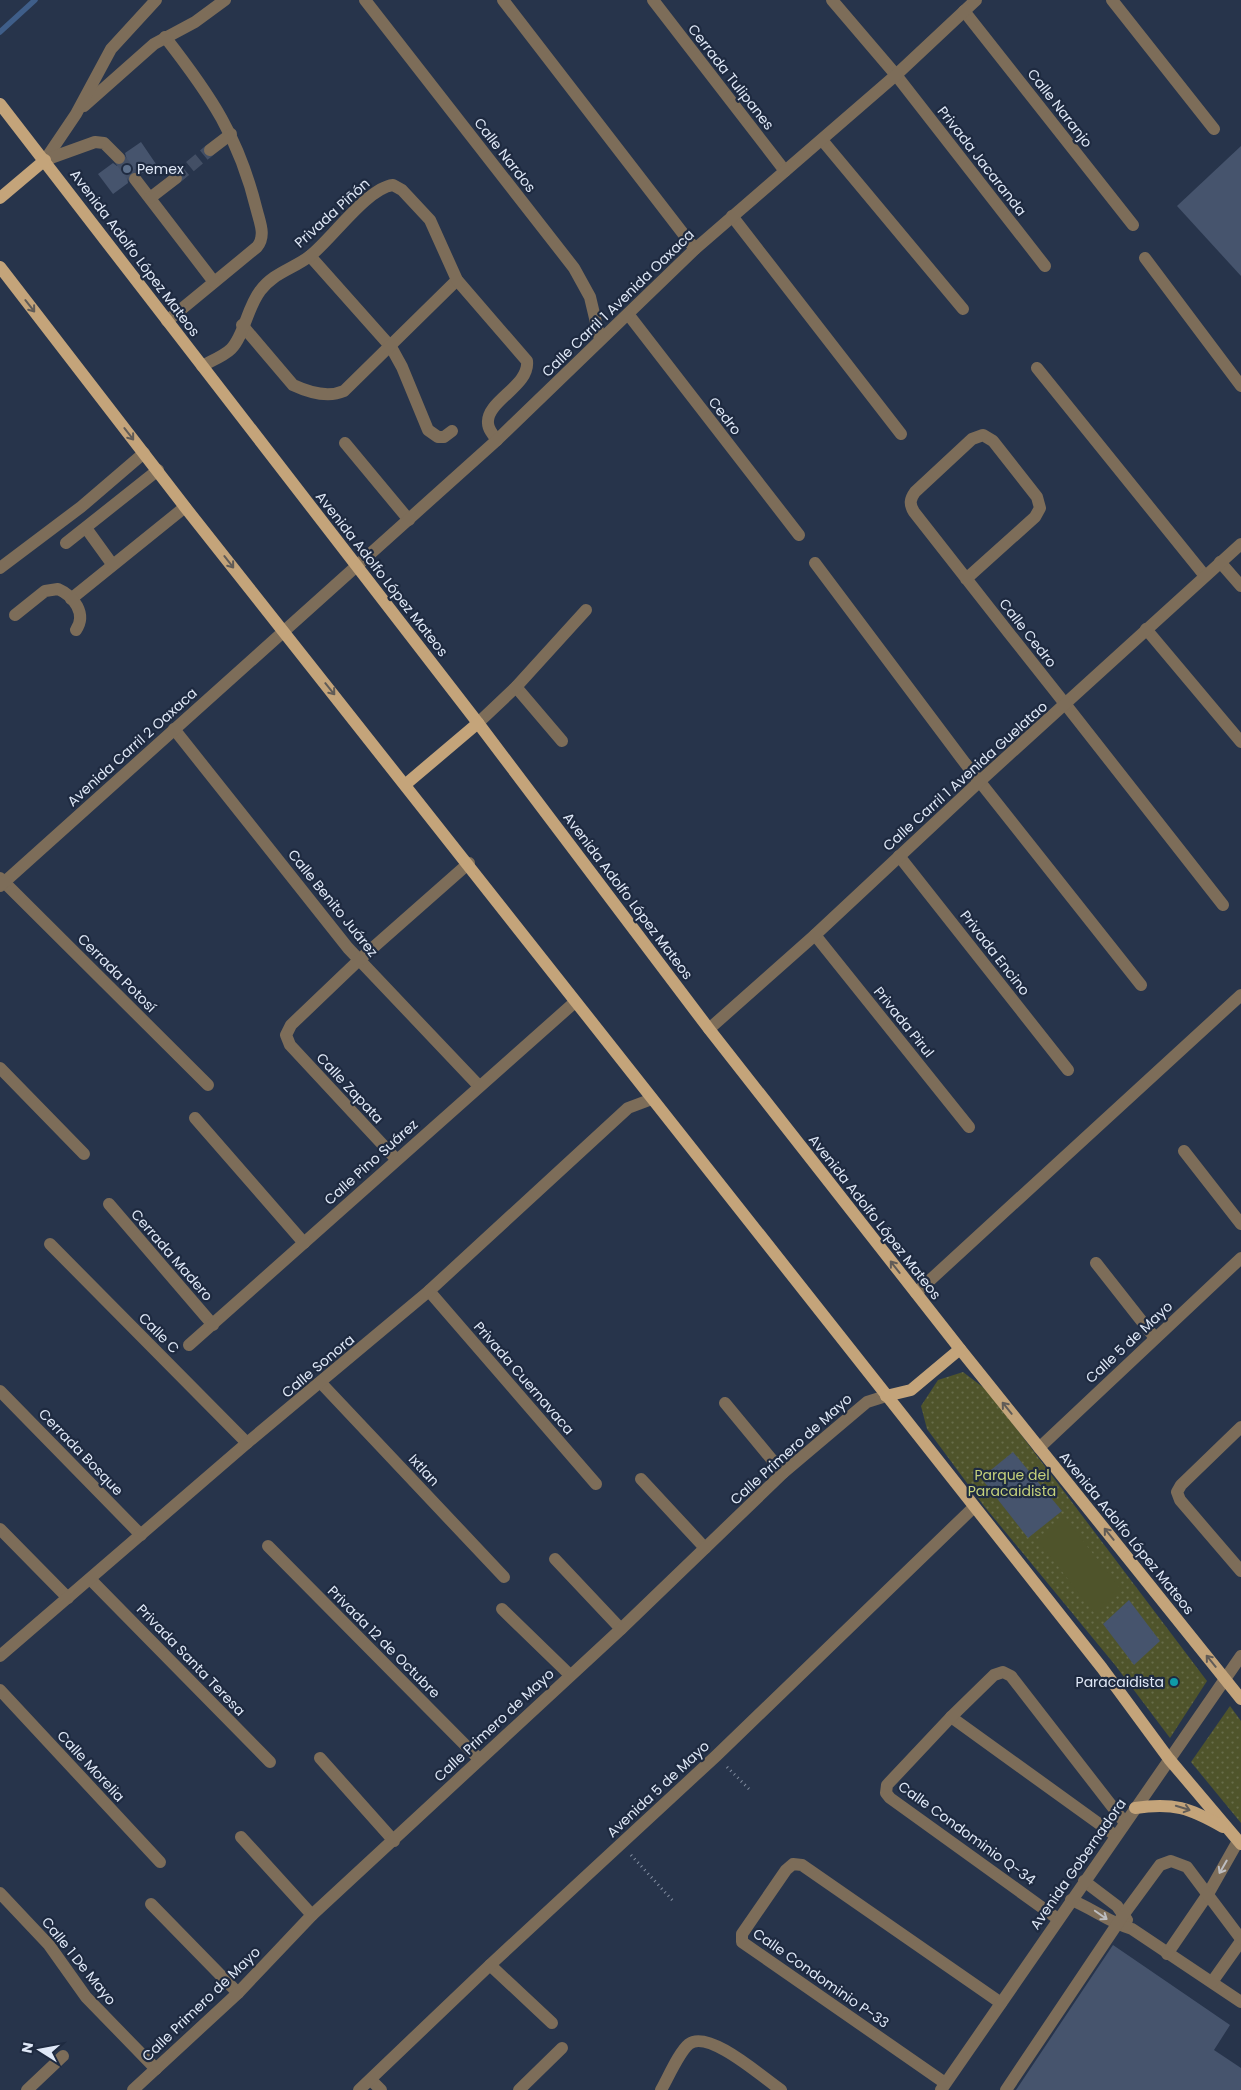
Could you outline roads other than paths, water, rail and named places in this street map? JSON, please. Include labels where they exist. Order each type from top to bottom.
[{"type":"main road","name":"Avenida Adolfo López Mateos","points":[[0,104],[478,723],[709,1029],[960,1349],[1241,1699]]},
{"type":"main road","points":[[0,198],[45,160]]},
{"type":"main road","points":[[0,267],[186,507],[469,863],[575,1002],[1102,1668],[1169,1759],[1237,1839]]},
{"type":"main road","points":[[406,784],[478,723]]},
{"type":"main road","points":[[886,1396],[911,1390],[960,1349]]},
{"type":"main road","points":[[1135,1808],[1175,1805],[1201,1814],[1237,1839]]},
{"type":"street","points":[[45,160],[76,114],[111,49],[156,0]]},
{"type":"street","points":[[76,114],[142,53],[165,37],[195,22],[225,0]]},
{"type":"street","name":"Calle Nardos","points":[[365,0],[574,268],[590,297],[600,339]]},
{"type":"street","points":[[503,0],[695,249]]},
{"type":"street","name":"Cerrada Tulipanes","points":[[653,0],[785,171]]},
{"type":"street","name":"Privada Jacaranda","points":[[832,0],[896,75],[1046,266]]},
{"type":"street","name":"Calle Carril 1 Avenida Oaxaca","points":[[283,630],[357,567],[497,440],[695,249],[896,75],[976,0]]},
{"type":"street","points":[[1112,0],[1214,129]]},
{"type":"street","name":"Calle Naranjo","points":[[964,11],[1133,225]]},
{"type":"street","points":[[165,37],[205,88],[231,134],[249,177],[262,236],[257,247],[167,321]]},
{"type":"street","points":[[210,150],[231,134]]},
{"type":"street","points":[[822,140],[963,309]]},
{"type":"street","points":[[45,160],[100,142],[119,158]]},
{"type":"street","points":[[150,198],[176,178]]},
{"type":"street","points":[[135,179],[214,282]]},
{"type":"street","name":"Privada Piñón","points":[[202,366],[229,351],[238,338],[250,306],[273,277],[310,256],[353,213],[382,188],[393,185],[402,190],[430,220],[456,280],[527,361],[524,376],[489,416],[488,425],[497,440]]},
{"type":"street","points":[[732,216],[902,434]]},
{"type":"street","points":[[310,256],[391,347],[402,367],[428,430],[438,437],[444,437],[452,431]]},
{"type":"street","points":[[1145,258],[1241,386]]},
{"type":"street","points":[[242,325],[293,386],[335,395],[344,391],[391,347],[456,280]]},
{"type":"street","name":"Cedro","points":[[628,314],[799,536]]},
{"type":"street","points":[[1037,368],[1205,576]]},
{"type":"street","name":"Calle Cedro","points":[[966,579],[1036,517],[1040,508],[1037,497],[993,441],[983,435],[972,439],[915,492],[910,502],[914,512],[966,579],[1223,905]]},
{"type":"street","points":[[345,443],[409,520]]},
{"type":"street","points":[[0,568],[81,507],[144,453]]},
{"type":"street","points":[[66,543],[158,470]]},
{"type":"street","points":[[71,599],[112,564],[186,507]]},
{"type":"street","points":[[86,528],[112,564]]},
{"type":"street","name":"Calle Carril 1 Avenida Guelatao","points":[[709,1029],[815,935],[1241,544]]},
{"type":"street","points":[[1220,562],[1241,586]]},
{"type":"street","points":[[815,563],[980,782],[1141,985]]},
{"type":"street","points":[[15,615],[49,589],[58,588],[71,599],[81,614],[80,624],[76,630]]},
{"type":"street","points":[[478,723],[516,687],[586,610]]},
{"type":"street","name":"Avenida Carril 2 Oaxaca","points":[[1,882],[283,630]]},
{"type":"street","points":[[1146,630],[1241,742]]},
{"type":"street","points":[[516,687],[562,741]]},
{"type":"street","name":"Calle Benito Juárez","points":[[174,729],[359,960],[480,1086]]},
{"type":"street","name":"Privada Encino","points":[[899,856],[1068,1070]]},
{"type":"street","points":[[359,960],[469,863]]},
{"type":"street","name":"Cerrada Potosí","points":[[1,882],[208,1086]]},
{"type":"street","name":"Privada Pirul","points":[[815,935],[969,1127]]},
{"type":"street","name":"Calle Zapata","points":[[359,960],[291,1025],[286,1035],[290,1045],[396,1160]]},
{"type":"street","points":[[916,1293],[1241,995]]},
{"type":"street","name":"Calle Pino Suárez","points":[[189,1345],[214,1325],[396,1160],[575,1002]]},
{"type":"street","points":[[0,1068],[84,1154]]},
{"type":"street","name":"Calle Sonora","points":[[0,1656],[247,1443],[429,1291],[628,1108],[652,1099]]},
{"type":"street","points":[[195,1118],[304,1243]]},
{"type":"street","points":[[1184,1151],[1241,1224]]},
{"type":"street","name":"Cerrada Madero","points":[[109,1204],[214,1325]]},
{"type":"street","name":"Calle C","points":[[50,1244],[247,1443]]},
{"type":"street","name":"Calle 5 de Mayo","points":[[1039,1448],[1241,1258]]},
{"type":"street","points":[[1096,1263],[1155,1338]]},
{"type":"street","name":"Privada Cuernavaca","points":[[429,1291],[596,1484]]},
{"type":"street","name":"Ixtlan","points":[[321,1383],[504,1577]]},
{"type":"street","name":"Cerrada Bosque","points":[[0,1390],[141,1535]]},
{"type":"street","name":"Calle Primero de Mayo","points":[[133,2090],[238,1993],[312,1915],[621,1629],[783,1473],[866,1402],[886,1396]]},
{"type":"street","points":[[725,1402],[783,1473]]},
{"type":"street","points":[[1241,1426],[1177,1492],[1180,1500],[1241,1571]]},
{"type":"street","points":[[641,1479],[705,1548]]},
{"type":"street","name":"Avenida 5 de Mayo","points":[[359,2090],[490,1965],[716,1756],[974,1507]]},
{"type":"street","points":[[0,1529],[68,1598]]},
{"type":"street","name":"Privada 12 de Octubre","points":[[268,1546],[479,1759]]},
{"type":"street","points":[[555,1560],[621,1629]]},
{"type":"street","name":"Privada Santa Teresa","points":[[90,1579],[270,1762]]},
{"type":"street","points":[[502,1610],[570,1676]]},
{"type":"street","name":"Avenida Gobernadora","points":[[943,2087],[1058,1918],[1241,1656]]},
{"type":"street","name":"Calle Condominio Q-34","points":[[1058,1918],[887,1796],[887,1785],[951,1717],[994,1675],[999,1673],[1008,1674],[1125,1823]]},
{"type":"street","name":"Calle Morelia","points":[[0,1690],[160,1862]]},
{"type":"street","points":[[951,1717],[1116,1836]]},
{"type":"street","points":[[320,1758],[394,1841]]},
{"type":"street","points":[[241,1836],[312,1915]]},
{"type":"street","points":[[1167,1954],[1208,1894],[1237,1839]]},
{"type":"street","points":[[1006,2090],[1121,1919],[1160,1865],[1165,1862],[1178,1862],[1186,1867],[1241,1940],[1212,1982]]},
{"type":"street","name":"Calle Condominio P-33","points":[[943,2087],[742,1942],[742,1934],[789,1865],[802,1865],[1001,2003]]},
{"type":"street","points":[[1084,1881],[1117,1906],[1121,1919]]},
{"type":"street","name":"Calle 1 De Mayo","points":[[0,1893],[49,1945],[86,1997],[156,2069]]},
{"type":"street","points":[[1071,1900],[1121,1919],[1167,1954],[1241,2002]]},
{"type":"street","points":[[151,1904],[238,1993]]},
{"type":"street","points":[[490,1965],[552,2023]]},
{"type":"street","points":[[661,2090],[687,2045],[700,2040],[715,2044],[781,2090]]},
{"type":"street","points":[[519,2090],[562,2048]]},
{"type":"street","points":[[27,2090],[63,2056]]},
{"type":"street","points":[[371,2080],[381,2090]]},
{"type":"waterway","points":[[0,32],[35,0]]},
{"type":"tunnel","points":[[176,178],[210,150]]},
{"type":"tunnel","points":[[119,158],[135,179]]},
{"type":"place","name":"Pemex","points":[[127,169]]},
{"type":"place","name":"Paracaidista","points":[[1174,1682]]},
{"type":"park label","name":"Parque del Paracaidista","points":[[1012,1484]]}]
